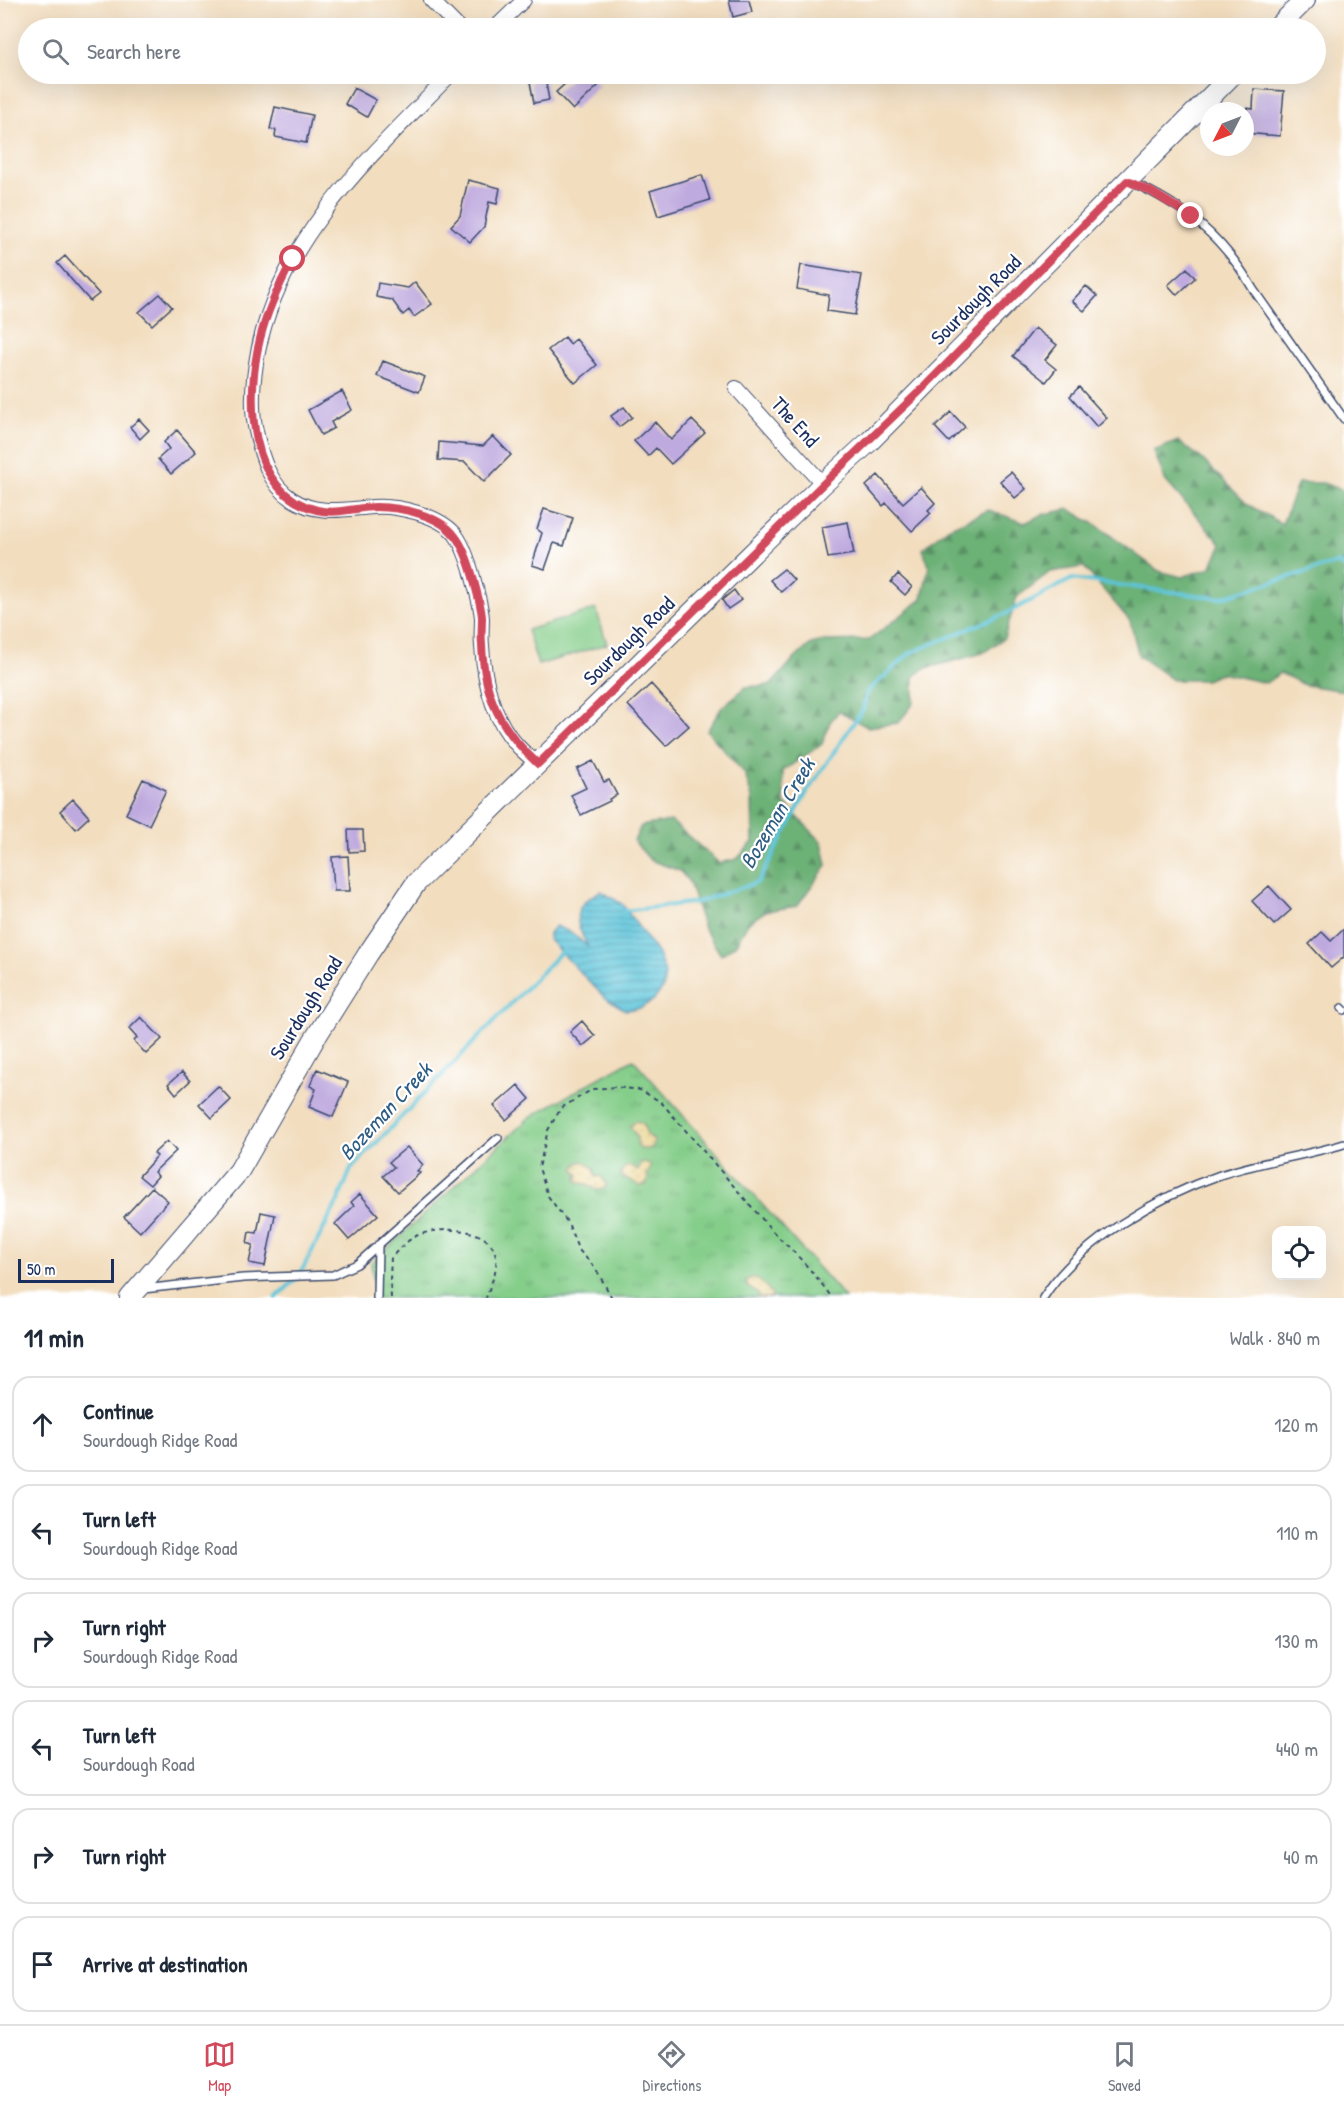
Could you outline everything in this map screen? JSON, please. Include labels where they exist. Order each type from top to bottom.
[{"type":"street","points":[[431,0],[449,18]]},
{"type":"street","points":[[505,18],[524,0]]},
{"type":"street","points":[[1287,18],[1305,0]]},
{"type":"street","points":[[441,84],[354,174],[325,211],[293,259],[276,293],[260,338],[253,386],[254,424],[260,452],[272,479],[291,499],[318,510],[346,511],[375,507],[404,510],[433,518],[455,534],[468,559],[476,588],[482,616],[485,674],[492,701],[510,736],[538,764]]},
{"type":"street","name":"Sourdough Road","points":[[134,1294],[239,1172],[309,1049],[368,954],[416,883],[914,397],[1223,84]]},
{"type":"street","name":"The End","points":[[736,388],[823,484]]},
{"type":"lane","points":[[1127,181],[1167,201],[1204,226],[1241,270],[1344,419]]},
{"type":"lane","points":[[134,1294],[243,1278],[333,1275],[357,1264],[498,1138]]},
{"type":"lane","points":[[1043,1298],[1057,1279],[1086,1251],[1116,1228],[1164,1199],[1220,1176],[1344,1144]]},
{"type":"lane","points":[[377,1298],[378,1245]]},
{"type":"path","points":[[612,1298],[596,1269],[578,1249],[568,1223],[548,1196],[539,1168],[548,1130],[561,1108],[593,1089],[616,1087],[640,1090],[661,1102],[776,1235],[821,1281],[832,1298]]},
{"type":"path","points":[[391,1298],[391,1257],[413,1237],[438,1230],[456,1229],[472,1233],[484,1240],[495,1252],[496,1268],[486,1298]]},
{"type":"green space","points":[[1178,441],[1201,458],[1247,504],[1282,524],[1298,483],[1323,483],[1344,491],[1344,691],[1305,685],[1280,673],[1266,683],[1221,673],[1206,680],[1173,680],[1139,656],[1130,621],[1084,567],[1050,572],[1017,597],[1004,638],[983,653],[923,669],[914,677],[914,703],[898,723],[867,727],[839,711],[830,722],[822,744],[783,771],[784,803],[822,842],[827,865],[797,906],[766,911],[748,923],[736,944],[721,955],[704,929],[689,882],[680,871],[650,860],[634,841],[641,826],[671,821],[719,863],[737,859],[753,842],[752,798],[745,774],[707,731],[722,707],[746,687],[771,685],[811,644],[824,641],[869,640],[922,599],[929,566],[923,549],[948,528],[989,510],[1025,523],[1041,515],[1069,509],[1096,525],[1159,571],[1182,577],[1210,568],[1222,545],[1165,480],[1154,451]]},
{"type":"green space","points":[[596,609],[607,644],[538,665],[527,630]]},
{"type":"green space","points":[[633,1059],[845,1298],[376,1298],[371,1263],[530,1117]]},
{"type":"sand","points":[[636,1121],[643,1123],[647,1135],[654,1140],[653,1146],[649,1149],[641,1149],[637,1145],[637,1137],[630,1126]]},
{"type":"sand","points":[[584,1161],[594,1168],[596,1177],[601,1176],[607,1184],[604,1189],[597,1190],[578,1182],[579,1175],[574,1169],[578,1163]]},
{"type":"sand","points":[[642,1162],[648,1163],[651,1167],[646,1185],[639,1186],[622,1177],[621,1172],[625,1167],[631,1166],[638,1170]]},
{"type":"sand","points":[[754,1277],[766,1286],[772,1298],[759,1298],[758,1294],[747,1286],[747,1280]]},
{"type":"water","points":[[601,891],[622,904],[658,954],[665,973],[663,988],[654,1000],[640,1008],[626,1010],[605,998],[549,940],[549,933],[555,926],[572,933],[588,947],[580,929],[578,915],[584,903]]},
{"type":"building","points":[[729,0],[749,0],[752,12],[733,17]]},
{"type":"building","points":[[530,84],[546,84],[549,100],[534,103]]},
{"type":"building","points":[[565,84],[599,85],[573,110],[556,92]]},
{"type":"building","points":[[354,88],[376,100],[367,117],[345,104]]},
{"type":"building","points":[[1254,89],[1284,91],[1280,136],[1254,134]]},
{"type":"building","points":[[275,107],[312,115],[306,143],[275,137],[276,130],[270,129]]},
{"type":"building","points":[[702,175],[710,200],[658,216],[650,191]]},
{"type":"building","points":[[468,180],[500,188],[497,204],[489,202],[484,227],[470,242],[451,226],[460,216]]},
{"type":"building","points":[[65,256],[99,294],[90,301],[57,263]]},
{"type":"building","points":[[801,265],[862,275],[855,315],[827,311],[829,295],[797,289]]},
{"type":"building","points":[[1187,268],[1195,278],[1177,295],[1168,285]]},
{"type":"building","points":[[415,282],[432,304],[414,317],[409,310],[403,315],[392,300],[376,297],[378,283],[408,288]]},
{"type":"building","points":[[1086,286],[1097,296],[1084,311],[1072,301]]},
{"type":"building","points":[[160,294],[172,307],[152,325],[139,312]]},
{"type":"building","points":[[1035,328],[1057,345],[1045,360],[1056,369],[1046,382],[1013,356]]},
{"type":"building","points":[[565,337],[570,344],[576,339],[597,365],[575,383],[548,350]]},
{"type":"building","points":[[383,361],[425,377],[419,392],[377,376]]},
{"type":"building","points":[[1079,387],[1107,418],[1097,427],[1070,396]]},
{"type":"building","points":[[342,391],[352,410],[331,422],[334,428],[321,435],[308,410]]},
{"type":"building","points":[[624,407],[632,417],[619,427],[611,416]]},
{"type":"building","points":[[951,412],[965,427],[949,442],[935,427]]},
{"type":"building","points":[[139,419],[149,430],[140,439],[130,427]]},
{"type":"building","points":[[692,420],[705,433],[671,464],[656,448],[648,456],[634,441],[655,422],[671,440]]},
{"type":"building","points":[[177,430],[196,452],[171,474],[158,459],[169,449],[164,442]]},
{"type":"building","points":[[493,436],[511,455],[484,482],[465,462],[438,460],[439,442],[483,446]]},
{"type":"building","points":[[1011,472],[1026,489],[1015,498],[1000,481]]},
{"type":"building","points":[[878,475],[903,503],[921,487],[935,503],[928,510],[931,513],[912,531],[886,503],[883,506],[866,486]]},
{"type":"building","points":[[544,509],[573,518],[564,546],[554,543],[545,569],[532,565],[542,533],[537,529]]},
{"type":"building","points":[[848,522],[854,554],[828,558],[822,527]]},
{"type":"building","points":[[784,569],[794,580],[781,592],[770,580]]},
{"type":"building","points":[[898,574],[912,587],[905,595],[891,582]]},
{"type":"building","points":[[734,590],[741,600],[728,609],[722,600]]},
{"type":"building","points":[[651,684],[689,726],[666,746],[628,705]]},
{"type":"building","points":[[593,761],[604,782],[609,780],[617,795],[609,799],[610,801],[581,815],[571,795],[586,788],[577,769]]},
{"type":"building","points":[[143,779],[166,790],[149,825],[126,814]]},
{"type":"building","points":[[73,799],[89,817],[76,829],[60,811]]},
{"type":"building","points":[[348,830],[363,830],[364,851],[349,852]]},
{"type":"building","points":[[348,856],[350,891],[334,891],[332,857]]},
{"type":"building","points":[[1269,886],[1291,910],[1274,925],[1252,901]]},
{"type":"building","points":[[1344,929],[1344,957],[1331,968],[1309,944],[1322,932],[1331,941]]},
{"type":"building","points":[[141,1017],[162,1039],[146,1054],[134,1041],[137,1038],[129,1029]]},
{"type":"building","points":[[582,1021],[595,1036],[583,1046],[570,1032]]},
{"type":"building","points":[[317,1069],[348,1082],[333,1117],[309,1107],[316,1089],[310,1086]]},
{"type":"building","points":[[182,1072],[190,1081],[176,1094],[168,1084]]},
{"type":"building","points":[[518,1085],[530,1099],[506,1120],[494,1106]]},
{"type":"building","points":[[218,1086],[231,1100],[212,1118],[199,1104]]},
{"type":"building","points":[[167,1141],[176,1151],[154,1172],[158,1176],[150,1185],[139,1176],[157,1156],[154,1153]]},
{"type":"building","points":[[407,1147],[423,1165],[417,1171],[420,1173],[398,1192],[383,1176],[394,1167],[389,1162]]},
{"type":"building","points":[[152,1187],[168,1201],[140,1232],[124,1217]]},
{"type":"building","points":[[360,1194],[378,1215],[349,1240],[335,1224],[354,1206],[351,1202]]},
{"type":"building","points":[[261,1212],[275,1215],[265,1266],[249,1263],[253,1245],[247,1243],[249,1232],[257,1233]]},
{"type":"waterway","name":"Bozeman Creek","points":[[624,911],[698,902],[758,882],[807,792],[863,709],[867,692],[910,653],[1005,614],[1072,579],[1219,598],[1337,563],[1344,567]]},
{"type":"waterway","name":"Bozeman Creek","points":[[276,1298],[299,1276],[339,1199],[351,1169],[563,950]]},
{"type":"route","points":[[293,259],[268,311],[255,366],[254,424],[260,452],[272,479],[291,499],[318,510],[346,511],[375,507],[404,510],[433,518],[455,534],[468,559],[476,588],[482,616],[485,674],[492,701],[504,727],[517,745],[538,764],[823,484],[870,441],[1127,181],[1150,191],[1191,216]]}]
